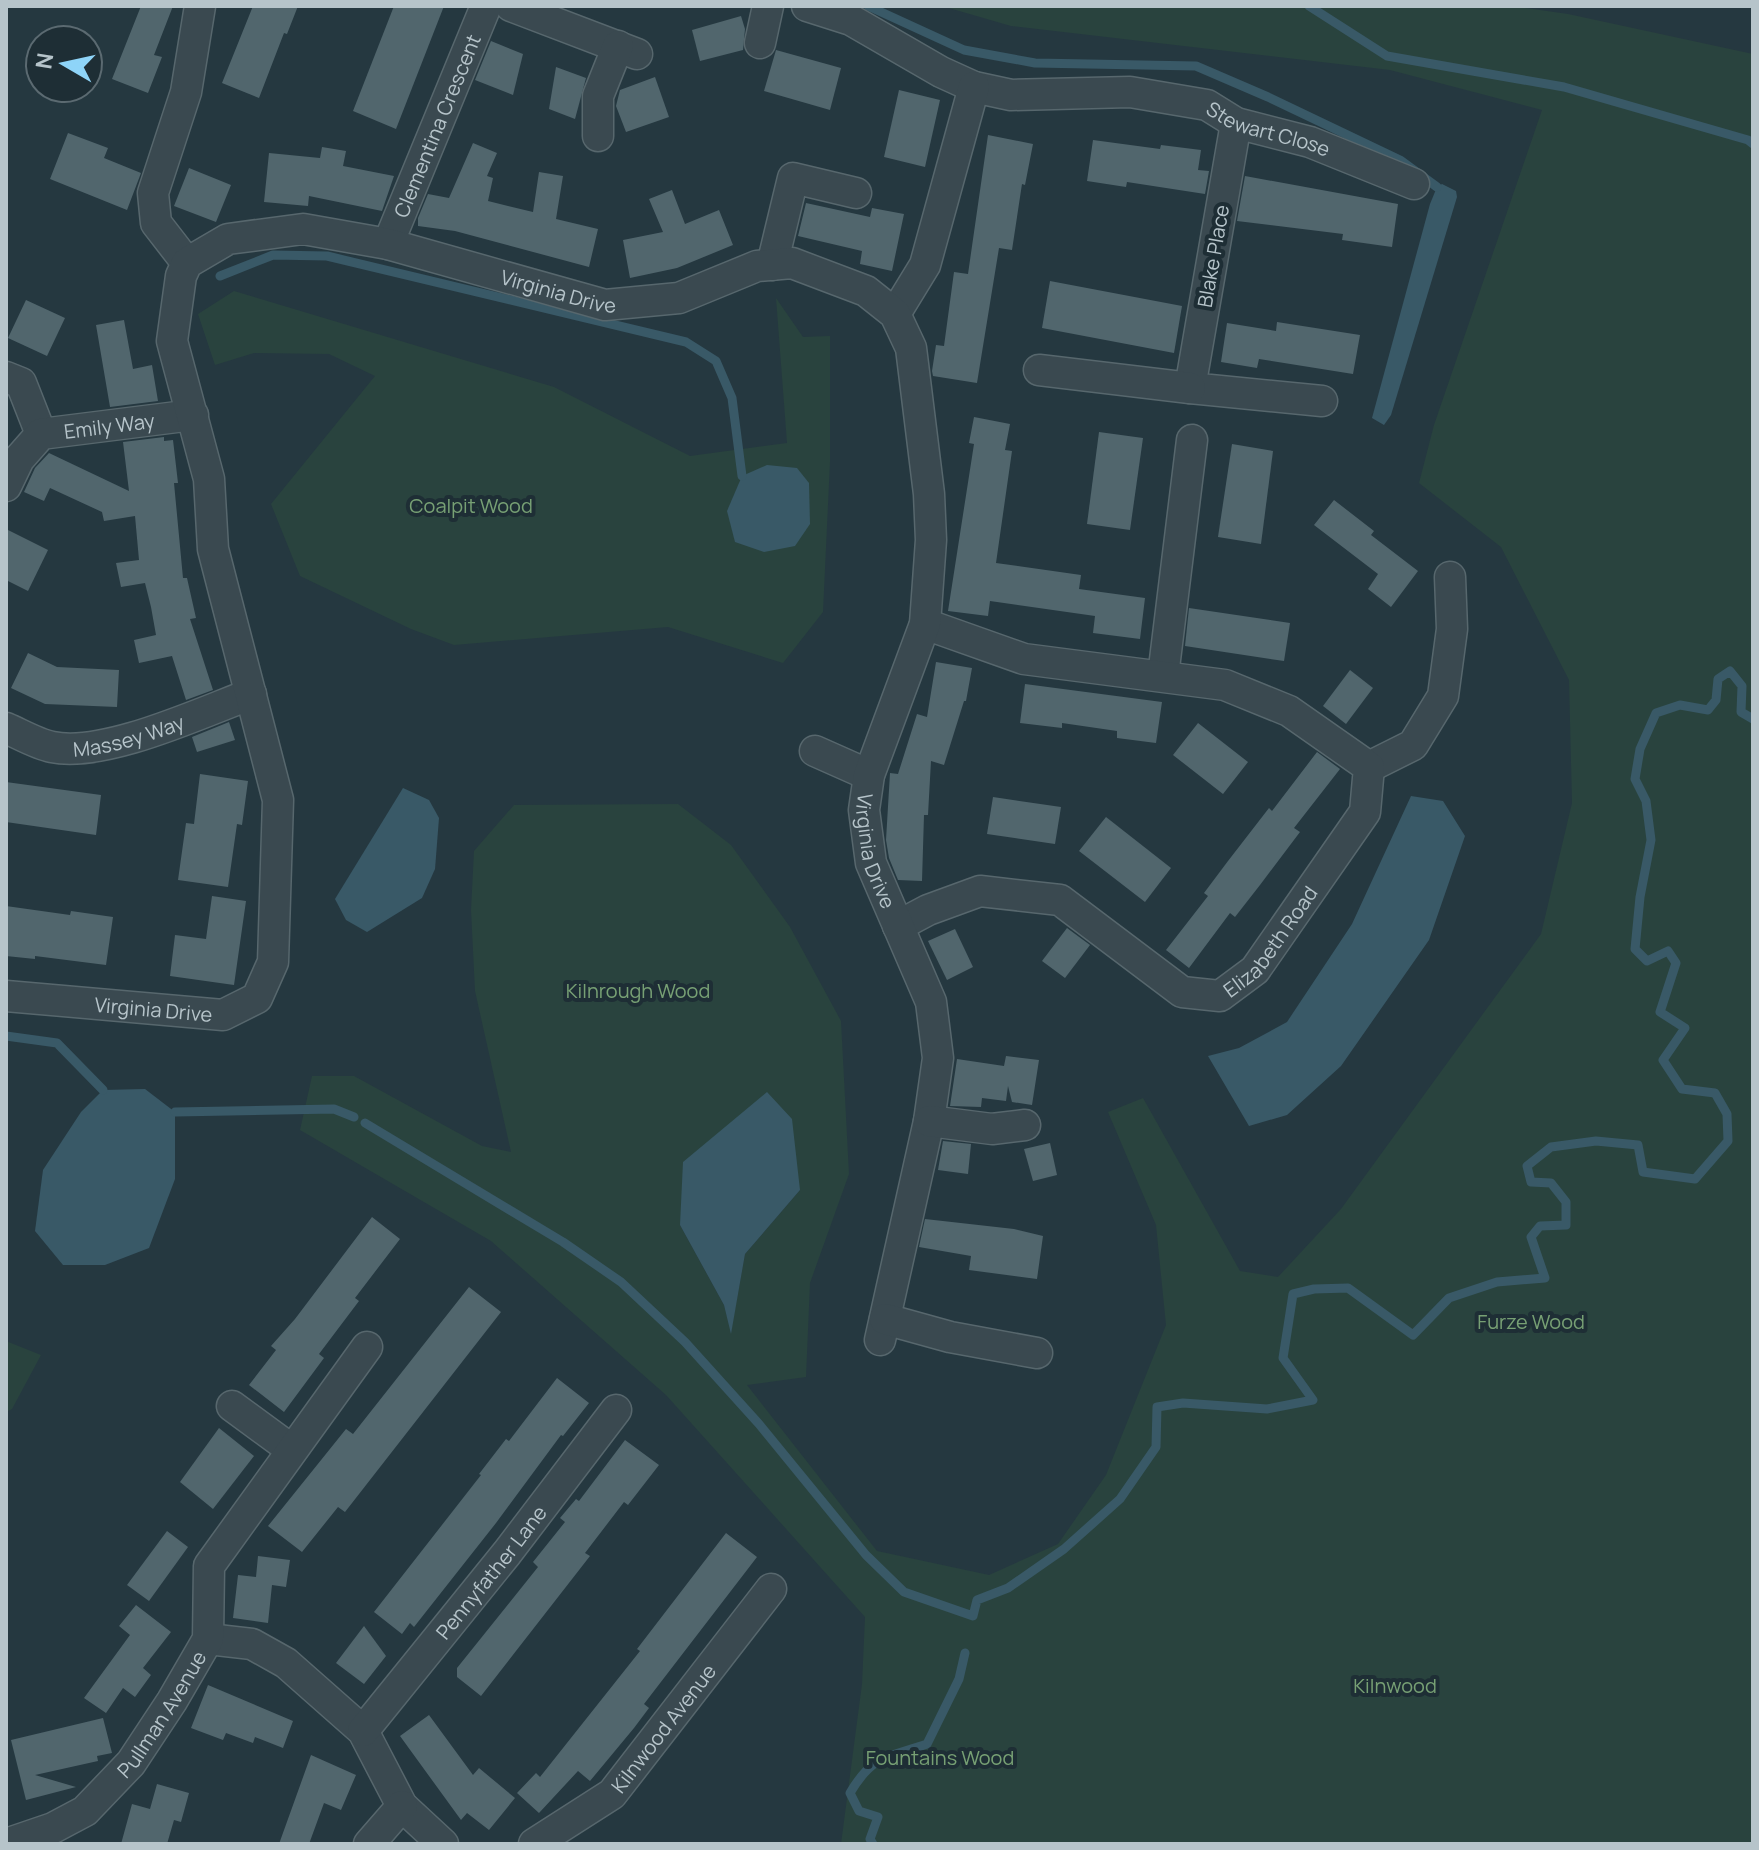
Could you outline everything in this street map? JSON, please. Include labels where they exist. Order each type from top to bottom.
[{"type":"street","points":[[187,263],[156,223],[153,193],[186,92],[200,6]]},
{"type":"street","name":"Clementina Crescent","points":[[388,244],[486,6]]},
{"type":"street","points":[[511,6],[627,50],[598,96],[598,136]]},
{"type":"street","points":[[760,43],[768,6]]},
{"type":"street","name":"Stewart Close","points":[[807,6],[851,20],[941,72],[974,87],[1011,95],[1130,92],[1207,105],[1236,123],[1310,142],[1414,184]]},
{"type":"street","points":[[895,314],[925,265],[974,87]]},
{"type":"street","name":"Blake Place","points":[[1190,388],[1236,123]]},
{"type":"street","points":[[772,265],[793,178],[856,193]]},
{"type":"street","name":"Virginia Drive","points":[[6,996],[223,1015],[257,998],[273,962],[278,800],[213,549],[209,479],[172,341],[181,276],[187,263],[228,239],[303,229],[388,244],[605,305],[679,298],[757,266],[792,263],[866,291],[895,314],[911,348],[929,494],[931,540],[925,624],[869,775],[864,810],[871,863],[931,1002],[938,1058],[929,1121],[883,1330],[950,1337],[1037,1353]]},
{"type":"street","points":[[1039,370],[1322,401]]},
{"type":"street","points":[[6,377],[21,383],[41,434]]},
{"type":"street","name":"Emily Way","points":[[6,486],[19,459],[41,434],[193,415]]},
{"type":"street","points":[[1163,676],[1192,440]]},
{"type":"street","points":[[925,624],[1024,659],[1225,685],[1289,711],[1369,767],[1413,745],[1443,696],[1452,629],[1450,577]]},
{"type":"street","name":"Massey Way","points":[[6,728],[52,747],[88,749],[143,734],[251,694]]},
{"type":"street","points":[[815,751],[869,775]]},
{"type":"street","name":"Elizabeth Road","points":[[898,926],[928,910],[980,891],[1060,900],[1182,992],[1220,996],[1255,970],[1365,812],[1369,767]]},
{"type":"street","points":[[929,1121],[992,1129],[1025,1125]]},
{"type":"street","name":"Pullman Avenue","points":[[6,1844],[55,1836],[85,1811],[131,1763],[208,1639],[209,1566],[367,1347]]},
{"type":"street","points":[[232,1406],[292,1450]]},
{"type":"street","name":"Pennyfather Lane","points":[[363,1731],[507,1553],[616,1410]]},
{"type":"street","name":"Kilnwood Avenue","points":[[534,1844],[612,1794],[771,1589]]},
{"type":"street","points":[[208,1639],[252,1644],[286,1663],[363,1731],[402,1806],[443,1844]]},
{"type":"street","points":[[369,1844],[402,1806]]},
{"type":"green space","points":[[942,6],[1511,6],[1568,14],[1753,54],[1753,1844],[841,1844],[862,1684],[865,1617],[666,1395],[491,1241],[300,1130],[312,1076],[354,1076],[482,1146],[511,1152],[475,991],[471,910],[474,851],[514,805],[678,804],[731,845],[790,927],[841,1021],[849,1174],[810,1283],[806,1377],[747,1385],[877,1551],[989,1575],[1058,1544],[1106,1475],[1166,1325],[1156,1225],[1108,1112],[1143,1098],[1240,1271],[1278,1277],[1341,1209],[1541,934],[1572,803],[1569,680],[1501,547],[1419,483],[1434,425],[1542,110],[1390,70],[1011,26]],"holes":[[[800,1190],[745,1254],[731,1331],[724,1305],[680,1225]]]},
{"type":"green space","name":"Coalpit Wood","points":[[234,291],[554,387],[690,456],[787,443],[776,298],[803,337],[830,336],[830,462],[823,612],[783,663],[668,627],[454,645],[411,629],[300,576],[271,504],[375,376],[329,354],[254,353],[215,365],[198,314]]},
{"type":"green space","points":[[6,1341],[41,1355],[12,1409],[6,1412]]},
{"type":"water","points":[[1442,184],[1456,191],[1457,197],[1391,415],[1384,425],[1372,418],[1430,204],[1437,187]]},
{"type":"water","points":[[767,465],[797,468],[809,483],[810,524],[795,546],[764,552],[735,542],[727,511],[742,476]]},
{"type":"water","points":[[403,788],[429,800],[439,818],[435,869],[422,898],[367,932],[346,920],[335,899]]},
{"type":"water","points":[[1411,796],[1443,801],[1465,836],[1429,940],[1341,1066],[1287,1115],[1249,1126],[1208,1056],[1239,1048],[1287,1022],[1352,924]]},
{"type":"water","points":[[145,1089],[175,1112],[175,1179],[149,1248],[105,1265],[63,1265],[35,1231],[43,1170],[81,1112],[103,1090]]},
{"type":"water","points":[[767,1092],[792,1119],[800,1190],[745,1254],[731,1334],[724,1305],[680,1225],[683,1162]]},
{"type":"building","points":[[141,6],[173,6],[154,55],[162,57],[148,93],[112,79]]},
{"type":"building","points":[[253,6],[298,6],[259,98],[222,83]]},
{"type":"building","points":[[394,6],[444,6],[396,129],[353,111]]},
{"type":"building","points":[[741,16],[745,29],[743,50],[700,61],[692,30]]},
{"type":"building","points":[[491,41],[523,54],[513,95],[475,80]]},
{"type":"building","points":[[776,50],[841,68],[830,110],[764,91]]},
{"type":"building","points":[[556,67],[586,78],[575,119],[549,109]]},
{"type":"building","points":[[655,77],[669,117],[626,132],[616,106],[620,90]]},
{"type":"building","points":[[899,90],[940,100],[925,167],[884,157]]},
{"type":"building","points":[[68,133],[108,148],[104,158],[141,173],[127,210],[50,179]]},
{"type":"building","points":[[988,135],[1033,144],[1025,185],[1022,184],[1012,250],[999,248],[977,383],[933,376],[932,371],[936,345],[944,346],[954,272],[968,274]]},
{"type":"building","points":[[1093,140],[1160,149],[1161,145],[1201,150],[1198,170],[1209,171],[1205,194],[1127,182],[1126,187],[1087,181]]},
{"type":"building","points":[[473,143],[497,153],[487,176],[493,178],[488,201],[533,212],[539,172],[563,176],[556,219],[598,229],[589,267],[455,231],[418,226],[428,194],[449,198]]},
{"type":"building","points":[[322,147],[346,151],[343,166],[394,176],[382,211],[309,196],[308,206],[264,202],[269,153],[320,158]]},
{"type":"building","points":[[189,168],[231,185],[216,222],[174,206]]},
{"type":"building","points":[[1245,176],[1398,204],[1392,247],[1342,240],[1343,234],[1237,221]]},
{"type":"building","points":[[672,190],[685,224],[719,210],[733,245],[677,268],[630,278],[623,240],[663,232],[649,199]]},
{"type":"building","points":[[806,203],[870,217],[872,208],[904,214],[892,271],[860,264],[862,251],[798,236]]},
{"type":"building","points":[[1050,281],[1182,306],[1174,353],[1042,328]]},
{"type":"building","points":[[26,300],[65,318],[47,356],[8,338]]},
{"type":"building","points":[[124,320],[133,369],[152,365],[158,401],[110,407],[96,325]]},
{"type":"building","points":[[1277,322],[1360,335],[1353,374],[1259,359],[1257,368],[1221,362],[1227,323],[1276,331]]},
{"type":"building","points":[[974,417],[1010,424],[1005,450],[1012,451],[996,563],[1081,575],[1079,589],[1145,598],[1140,639],[1093,633],[1095,616],[990,601],[988,616],[948,611],[974,444],[969,443]]},
{"type":"building","points":[[1099,432],[1143,438],[1130,530],[1087,524]]},
{"type":"building","points":[[164,437],[164,441],[173,440],[183,578],[187,578],[196,618],[190,619],[213,690],[186,700],[172,656],[139,663],[134,640],[156,635],[151,607],[145,583],[121,587],[116,563],[139,560],[135,516],[104,521],[102,512],[50,488],[44,501],[24,492],[35,468],[49,453],[129,491],[123,442]]},
{"type":"building","points":[[1232,444],[1273,451],[1261,544],[1218,537]]},
{"type":"building","points":[[1334,500],[1374,531],[1371,535],[1418,571],[1391,607],[1368,589],[1378,574],[1314,525]]},
{"type":"building","points":[[6,529],[48,550],[28,591],[6,580]]},
{"type":"building","points":[[1189,608],[1290,623],[1284,661],[1185,646]]},
{"type":"building","points":[[28,653],[57,667],[119,670],[117,707],[45,704],[11,688]]},
{"type":"building","points":[[936,662],[972,668],[966,701],[944,765],[931,761],[928,815],[924,815],[922,881],[898,880],[886,840],[890,773],[898,774],[917,714],[927,717]]},
{"type":"building","points":[[1350,670],[1373,688],[1346,724],[1323,706]]},
{"type":"building","points":[[1025,684],[1162,702],[1156,743],[1117,738],[1117,731],[1062,723],[1062,728],[1020,723]]},
{"type":"building","points":[[229,722],[235,740],[197,752],[192,737]]},
{"type":"building","points":[[1198,723],[1248,762],[1223,794],[1173,755]]},
{"type":"building","points":[[1317,752],[1340,769],[1294,828],[1300,832],[1260,885],[1235,917],[1230,913],[1189,968],[1166,950],[1208,896],[1204,893],[1228,861],[1269,808],[1272,811]]},
{"type":"building","points":[[200,774],[248,781],[242,825],[237,824],[228,887],[178,880],[186,823],[194,824]]},
{"type":"building","points":[[6,782],[101,795],[96,835],[6,822]]},
{"type":"building","points":[[993,797],[1061,807],[1055,844],[987,834]]},
{"type":"building","points":[[1106,817],[1171,868],[1145,902],[1079,851]]},
{"type":"building","points":[[212,896],[246,901],[234,985],[170,976],[175,935],[206,939]]},
{"type":"building","points":[[6,906],[70,915],[71,911],[113,917],[106,965],[35,956],[35,959],[6,956]]},
{"type":"building","points":[[1067,928],[1090,945],[1065,978],[1042,961]]},
{"type":"building","points":[[955,929],[973,967],[947,980],[928,941]]},
{"type":"building","points":[[1006,1056],[1039,1060],[1032,1105],[1012,1102],[1008,1086],[1006,1101],[982,1098],[981,1107],[950,1106],[957,1059],[1004,1066]]},
{"type":"building","points":[[943,1141],[971,1144],[968,1174],[938,1170]]},
{"type":"building","points":[[1050,1143],[1057,1175],[1033,1181],[1024,1149]]},
{"type":"building","points":[[372,1217],[400,1239],[355,1298],[359,1301],[319,1354],[324,1358],[284,1412],[249,1385],[276,1350],[271,1346]]},
{"type":"building","points":[[925,1219],[1014,1229],[1043,1236],[1037,1279],[969,1270],[971,1256],[919,1247]]},
{"type":"building","points":[[469,1287],[501,1312],[345,1512],[338,1507],[302,1552],[268,1526],[346,1429],[353,1434]]},
{"type":"building","points":[[557,1378],[589,1403],[414,1627],[410,1623],[402,1634],[374,1612],[506,1439],[509,1441]]},
{"type":"building","points":[[219,1428],[254,1456],[213,1509],[180,1482]]},
{"type":"building","points":[[625,1440],[659,1465],[628,1505],[624,1502],[585,1553],[590,1556],[481,1696],[457,1677],[457,1668],[538,1567],[533,1562],[565,1522],[560,1518],[576,1499],[579,1501]]},
{"type":"building","points":[[167,1531],[188,1547],[149,1601],[127,1585]]},
{"type":"building","points":[[726,1533],[757,1557],[644,1704],[649,1708],[590,1781],[578,1771],[539,1813],[517,1793],[536,1773],[540,1777],[640,1651],[637,1649]]},
{"type":"building","points":[[258,1556],[290,1560],[286,1587],[272,1585],[268,1623],[233,1618],[238,1575],[256,1577]]},
{"type":"building","points":[[136,1605],[171,1632],[143,1668],[151,1675],[135,1697],[123,1688],[106,1713],[84,1698],[130,1635],[119,1626]]},
{"type":"building","points":[[364,1626],[386,1656],[364,1684],[336,1663]]},
{"type":"building","points":[[208,1685],[293,1721],[283,1748],[255,1737],[253,1743],[226,1733],[223,1740],[191,1728]]},
{"type":"building","points":[[429,1715],[473,1775],[479,1768],[515,1798],[489,1830],[467,1813],[461,1820],[400,1736]]},
{"type":"building","points":[[103,1718],[112,1753],[97,1756],[98,1761],[35,1775],[76,1787],[26,1800],[11,1740]]},
{"type":"building","points":[[311,1755],[356,1775],[341,1810],[324,1803],[309,1844],[279,1844]]},
{"type":"building","points":[[157,1784],[189,1793],[181,1822],[174,1820],[167,1844],[121,1844],[132,1804],[150,1809]]},
{"type":"waterway","points":[[868,6],[964,50],[1035,63],[1196,66],[1400,160],[1437,187]]},
{"type":"waterway","points":[[1309,6],[1387,56],[1564,87],[1753,144]]},
{"type":"waterway","points":[[220,276],[273,255],[327,256],[686,342],[716,361],[732,398],[742,476]]},
{"type":"waterway","points":[[365,1123],[563,1242],[621,1282],[685,1342],[759,1424],[866,1555],[904,1592],[973,1616],[977,1600],[1008,1588],[1064,1549],[1120,1499],[1156,1447],[1157,1407],[1183,1403],[1267,1409],[1313,1400],[1283,1358],[1293,1294],[1314,1289],[1348,1288],[1413,1335],[1449,1298],[1497,1282],[1545,1278],[1531,1237],[1540,1226],[1566,1225],[1566,1202],[1551,1183],[1531,1182],[1527,1166],[1551,1147],[1596,1141],[1638,1145],[1643,1172],[1695,1179],[1728,1141],[1727,1114],[1715,1093],[1682,1089],[1663,1060],[1685,1028],[1660,1012],[1676,963],[1668,951],[1647,961],[1635,949],[1640,897],[1651,840],[1646,801],[1635,779],[1640,749],[1656,713],[1680,705],[1708,710],[1716,700],[1718,679],[1730,671],[1742,686],[1741,712],[1753,719]]},
{"type":"waterway","points":[[6,1036],[57,1043],[103,1090]]},
{"type":"waterway","points":[[175,1112],[334,1109],[354,1117]]},
{"type":"waterway","points":[[873,1844],[870,1839],[878,1817],[859,1811],[850,1793],[874,1764],[891,1755],[927,1744],[959,1679],[965,1653]]},
{"type":"park label","name":"Kilnrough Wood","points":[[638,990]]},
{"type":"park label","name":"Furze Wood","points":[[1531,1321]]},
{"type":"park label","name":"Kilnwood","points":[[1395,1685]]},
{"type":"park label","name":"Fountains Wood","points":[[940,1757]]}]
